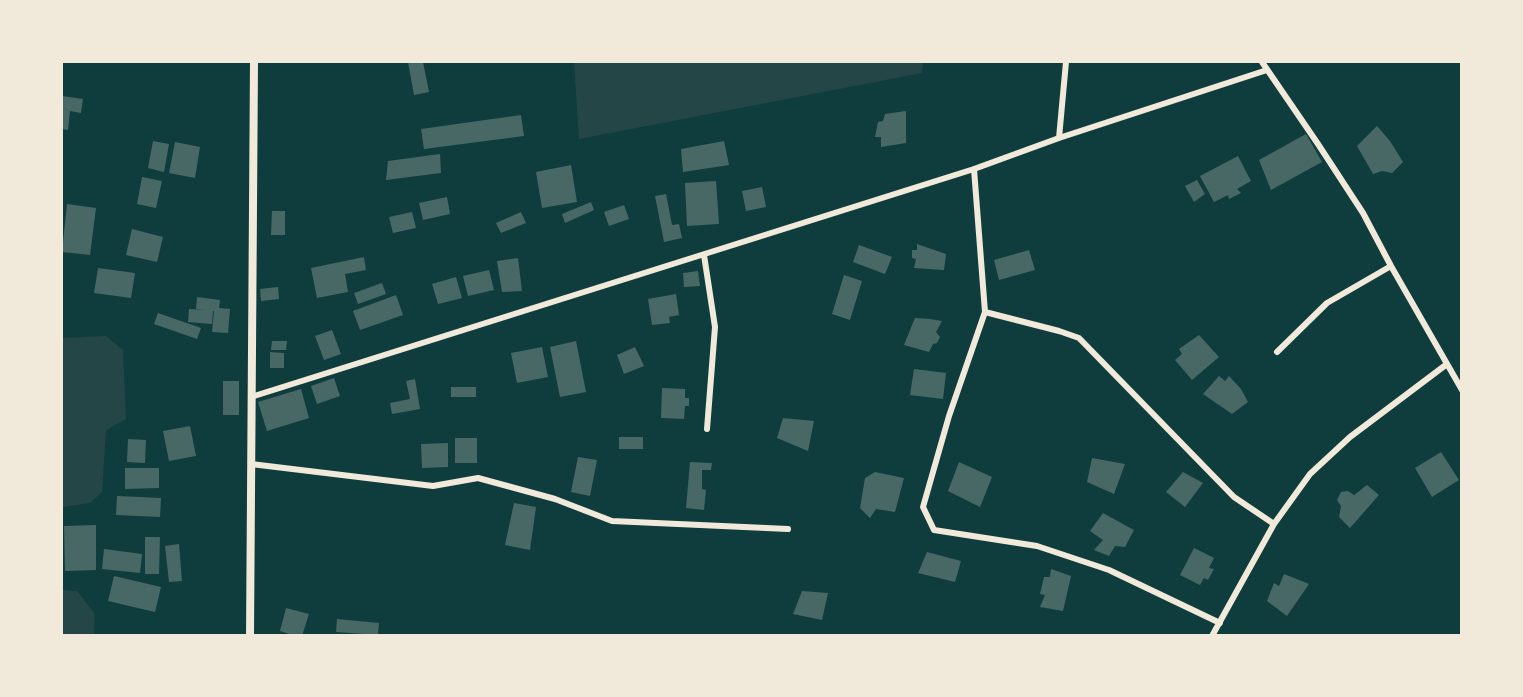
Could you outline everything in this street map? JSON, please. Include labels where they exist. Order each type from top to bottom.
[{"type":"main road","points":[[250,636],[254,62]]},
{"type":"street","points":[[1059,138],[1066,62]]},
{"type":"street","points":[[1262,62],[1363,213],[1390,266],[1461,390]]},
{"type":"street","points":[[251,397],[974,169],[1059,138],[1267,70]]},
{"type":"street","points":[[974,169],[985,312],[949,416],[923,507],[934,530],[1037,546],[1099,566],[1220,623]]},
{"type":"street","points":[[704,255],[715,327],[708,429]]},
{"type":"street","points":[[1277,352],[1327,303],[1390,266]]},
{"type":"street","points":[[985,312],[1079,338],[1234,497],[1274,524]]},
{"type":"street","points":[[1212,636],[1274,524],[1310,474],[1350,436],[1447,364]]},
{"type":"street","points":[[251,464],[433,486],[478,478],[555,499],[612,521],[788,529]]},
{"type":"shaded area","points":[[574,62],[923,62],[922,73],[579,139]]},
{"type":"shaded area","points":[[106,336],[123,350],[126,419],[106,430],[102,492],[90,503],[62,507],[62,338]]},
{"type":"shaded area","points":[[62,590],[77,591],[95,614],[94,635],[62,635]]},
{"type":"building","points":[[408,62],[423,62],[429,92],[414,95]]},
{"type":"building","points":[[62,96],[83,99],[81,113],[70,111],[68,130],[62,129]]},
{"type":"building","points":[[906,111],[906,143],[881,147],[881,137],[875,137],[878,122],[883,121],[885,114]]},
{"type":"building","points":[[521,115],[524,136],[424,149],[421,129]]},
{"type":"building","points":[[1377,126],[1403,162],[1392,173],[1382,171],[1373,174],[1357,146]]},
{"type":"building","points":[[1306,134],[1322,162],[1271,190],[1259,160]]},
{"type":"building","points":[[153,141],[169,144],[164,172],[148,168]]},
{"type":"building","points":[[724,141],[729,165],[683,172],[681,149]]},
{"type":"building","points":[[175,142],[200,147],[195,178],[169,173]]},
{"type":"building","points":[[440,154],[441,173],[386,180],[388,161]]},
{"type":"building","points":[[1238,156],[1251,181],[1237,189],[1241,193],[1229,199],[1228,195],[1214,202],[1200,176]]},
{"type":"building","points":[[571,165],[577,202],[542,208],[536,172]]},
{"type":"building","points":[[142,177],[162,181],[156,208],[137,204]]},
{"type":"building","points":[[1197,180],[1205,194],[1194,202],[1185,186]]},
{"type":"building","points":[[716,181],[719,224],[687,226],[685,183]]},
{"type":"building","points":[[762,187],[766,207],[746,211],[742,191]]},
{"type":"building","points":[[666,194],[672,225],[679,224],[682,238],[664,242],[655,196]]},
{"type":"building","points":[[447,197],[450,214],[423,220],[419,203]]},
{"type":"building","points":[[591,202],[594,210],[565,223],[562,214]]},
{"type":"building","points":[[67,204],[96,208],[90,255],[62,252]]},
{"type":"building","points":[[624,205],[629,219],[609,226],[604,212]]},
{"type":"building","points":[[272,211],[285,211],[285,235],[271,235]]},
{"type":"building","points":[[412,212],[416,228],[393,233],[389,217]]},
{"type":"building","points":[[521,212],[526,223],[501,233],[496,223]]},
{"type":"building","points":[[132,229],[163,237],[157,262],[126,255]]},
{"type":"building","points":[[917,244],[946,254],[944,270],[914,268],[916,259],[912,258],[912,250],[917,250]]},
{"type":"building","points":[[859,245],[892,257],[885,274],[853,262]]},
{"type":"building","points":[[1029,250],[1035,270],[999,280],[994,260]]},
{"type":"building","points":[[364,257],[366,270],[345,274],[348,292],[317,298],[311,268]]},
{"type":"building","points":[[518,258],[522,291],[502,292],[497,261]]},
{"type":"building","points":[[98,268],[135,273],[131,298],[94,293]]},
{"type":"building","points":[[489,270],[494,290],[468,296],[463,276]]},
{"type":"building","points":[[698,271],[700,286],[684,287],[683,273]]},
{"type":"building","points":[[844,275],[862,281],[850,320],[832,314]]},
{"type":"building","points":[[456,277],[462,298],[438,304],[432,284]]},
{"type":"building","points":[[382,283],[386,294],[358,304],[354,293]]},
{"type":"building","points":[[278,287],[279,299],[261,301],[260,289]]},
{"type":"building","points":[[676,294],[679,315],[669,317],[670,323],[652,325],[648,299]]},
{"type":"building","points":[[396,295],[403,315],[360,330],[353,311]]},
{"type":"building","points":[[197,297],[220,300],[219,308],[230,309],[228,333],[212,332],[214,311],[212,324],[188,322],[189,309],[204,310],[196,309]]},
{"type":"building","points":[[158,313],[201,328],[197,339],[154,324]]},
{"type":"building","points":[[915,318],[942,321],[936,332],[940,337],[929,352],[904,345]]},
{"type":"building","points":[[332,330],[341,354],[324,360],[315,336]]},
{"type":"building","points":[[1199,335],[1219,357],[1192,380],[1175,360],[1182,354],[1179,349]]},
{"type":"building","points":[[272,341],[287,341],[286,350],[271,350]]},
{"type":"building","points":[[576,341],[586,392],[560,397],[550,347]]},
{"type":"building","points":[[542,347],[548,377],[517,383],[511,353]]},
{"type":"building","points":[[635,347],[644,366],[624,374],[617,355]]},
{"type":"building","points":[[270,352],[284,353],[284,368],[270,368]]},
{"type":"building","points":[[914,369],[946,373],[943,399],[910,395]]},
{"type":"building","points":[[1219,376],[1225,381],[1229,376],[1241,389],[1248,402],[1232,414],[1203,394]]},
{"type":"building","points":[[334,378],[340,396],[317,404],[311,386]]},
{"type":"building","points":[[415,379],[420,409],[392,414],[390,403],[410,399],[406,381]]},
{"type":"building","points":[[223,381],[239,381],[239,415],[223,415]]},
{"type":"building","points":[[451,387],[476,387],[476,397],[451,397]]},
{"type":"building","points":[[662,388],[685,389],[685,398],[689,398],[689,406],[685,406],[684,419],[661,418]]},
{"type":"building","points":[[301,389],[309,418],[267,431],[258,402]]},
{"type":"building","points":[[783,418],[814,421],[808,451],[777,438]]},
{"type":"building","points":[[190,426],[196,456],[169,461],[163,431]]},
{"type":"building","points":[[619,437],[643,437],[643,449],[619,449]]},
{"type":"building","points":[[455,438],[477,438],[477,463],[455,463]]},
{"type":"building","points":[[128,439],[146,440],[145,463],[127,462]]},
{"type":"building","points":[[448,443],[448,467],[422,468],[421,444]]},
{"type":"building","points":[[1441,452],[1459,480],[1432,497],[1415,468]]},
{"type":"building","points":[[578,457],[597,460],[590,496],[571,492]]},
{"type":"building","points":[[1092,458],[1125,464],[1114,494],[1087,482]]},
{"type":"building","points":[[690,462],[712,463],[711,470],[702,470],[702,489],[706,490],[704,510],[686,508]]},
{"type":"building","points":[[959,462],[992,477],[980,507],[948,491]]},
{"type":"building","points":[[125,468],[159,468],[159,488],[125,489]]},
{"type":"building","points":[[875,472],[904,478],[895,512],[876,509],[870,518],[860,508],[865,478]]},
{"type":"building","points":[[1183,472],[1203,483],[1185,507],[1166,492]]},
{"type":"building","points":[[1367,485],[1379,495],[1350,528],[1339,517],[1341,506],[1337,500],[1341,492],[1348,491],[1354,495]]},
{"type":"building","points":[[117,496],[161,498],[160,517],[116,515]]},
{"type":"building","points":[[514,503],[536,507],[530,550],[505,545]]},
{"type":"building","points":[[1103,513],[1134,530],[1125,547],[1115,546],[1109,556],[1094,550],[1103,540],[1090,531]]},
{"type":"building","points":[[96,525],[96,570],[65,571],[64,526]]},
{"type":"building","points":[[145,537],[160,537],[159,574],[145,574]]},
{"type":"building","points":[[179,544],[182,581],[169,582],[165,546]]},
{"type":"building","points":[[1194,548],[1214,558],[1209,568],[1214,569],[1208,580],[1204,578],[1200,585],[1180,575]]},
{"type":"building","points":[[104,549],[142,554],[140,573],[102,569]]},
{"type":"building","points":[[927,552],[961,561],[955,582],[918,573]]},
{"type":"building","points":[[1051,569],[1071,576],[1063,611],[1040,607],[1045,595],[1040,594],[1044,577],[1050,577]]},
{"type":"building","points":[[1284,574],[1309,584],[1287,616],[1267,601],[1274,583],[1279,586]]},
{"type":"building","points":[[114,576],[161,587],[155,612],[108,601]]},
{"type":"building","points":[[802,591],[828,593],[822,620],[793,614]]},
{"type":"building","points":[[286,608],[309,614],[302,636],[280,631]]},
{"type":"building","points":[[337,619],[379,623],[378,635],[336,632]]}]
